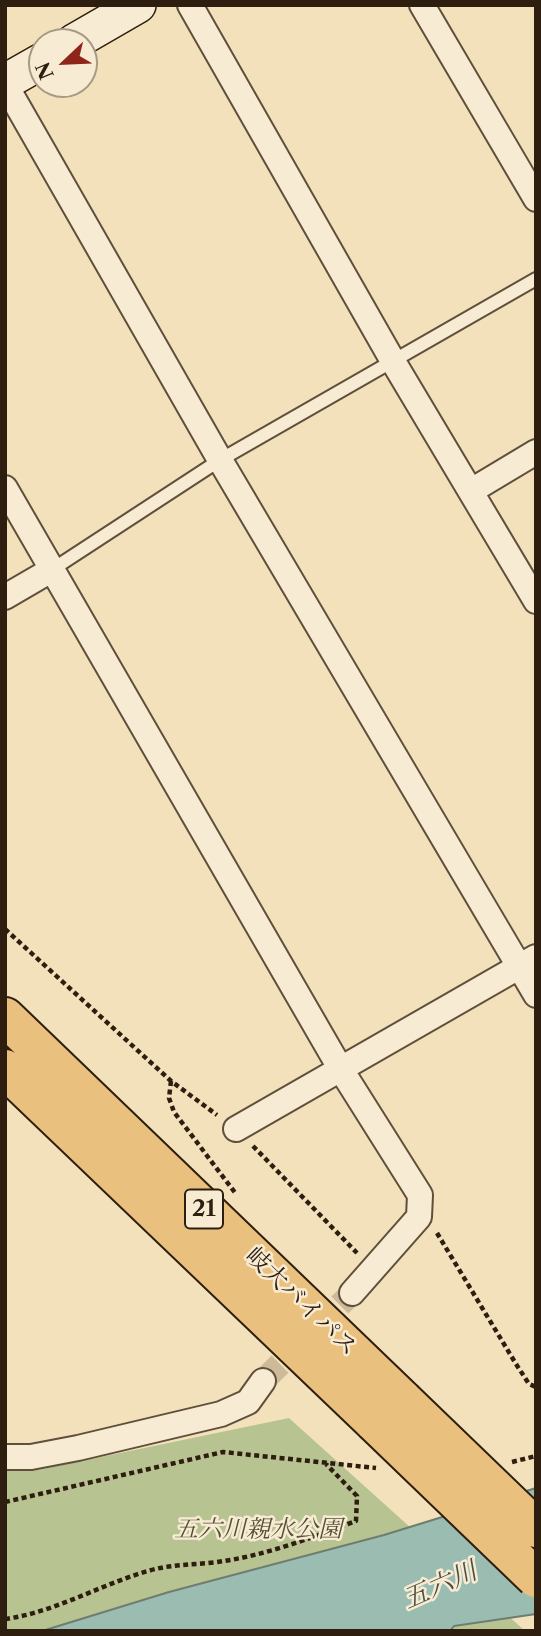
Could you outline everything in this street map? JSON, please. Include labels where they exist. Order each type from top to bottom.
[{"type":"highway","name":"岐大バイパス","points":[[5,1017],[389,1411],[536,1578]]},
{"type":"highway","name":"岐大バイパス","points":[[5,1069],[389,1411],[536,1528]]},
{"type":"street","points":[[98,28],[138,5]]},
{"type":"street","points":[[190,5],[394,363],[532,587]]},
{"type":"street","points":[[422,5],[536,199]]},
{"type":"street","points":[[28,69],[5,83],[220,460],[527,962],[536,995]]},
{"type":"street","points":[[471,491],[536,452]]},
{"type":"street","points":[[5,488],[340,1068],[419,1195],[419,1217],[352,1293]]},
{"type":"street","points":[[5,597],[53,569]]},
{"type":"street","points":[[236,1129],[527,962]]},
{"type":"street","points":[[5,1457],[31,1457],[78,1448],[221,1414],[248,1402],[263,1381]]},
{"type":"lane","points":[[53,569],[220,460],[394,363],[536,279]]},
{"type":"path","points":[[5,929],[171,1081],[236,1129],[373,1270]]},
{"type":"path","points":[[419,1217],[433,1224],[516,1364],[529,1384],[536,1387]]},
{"type":"path","points":[[5,1502],[222,1452],[379,1469]]},
{"type":"path","points":[[510,1463],[536,1456]]},
{"type":"path","points":[[5,1619],[64,1605],[147,1571],[185,1563],[217,1562],[298,1543],[356,1521],[357,1496],[326,1464]]},
{"type":"green space","name":"五六川親水公園","points":[[289,1418],[525,1631],[5,1631],[5,1471],[38,1470]]},
{"type":"water","name":"五六川","points":[[536,1488],[536,1614],[454,1626],[450,1631],[42,1631],[169,1592],[384,1535]]},
{"type":"tunnel","points":[[263,1381],[352,1293]]}]
